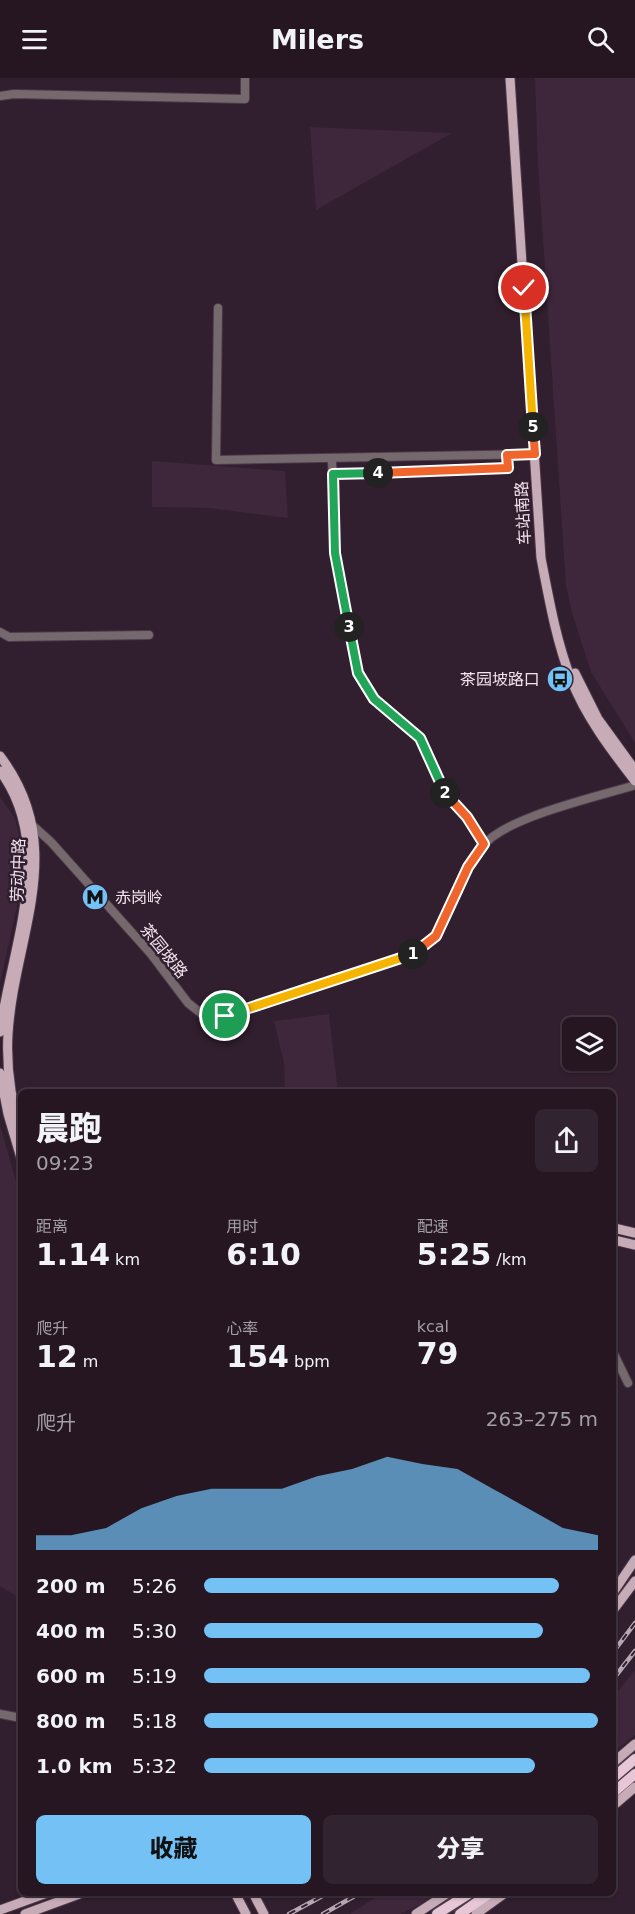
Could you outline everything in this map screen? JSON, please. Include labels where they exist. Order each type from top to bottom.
[{"type":"highway","points":[[616,1775],[635,1759]]},
{"type":"highway","points":[[616,1790],[635,1774]]},
{"type":"highway","points":[[437,1914],[465,1896]]},
{"type":"highway","points":[[460,1914],[486,1896]]},
{"type":"main road","name":"车站南路","points":[[510,78],[541,558],[553,619],[572,681],[592,722],[635,783]]},
{"type":"main road","name":"车站南路","points":[[516,78],[546,558],[558,616],[577,679],[598,719],[635,770]]},
{"type":"main road","name":"劳动中路","points":[[0,756],[15,776],[34,828],[35,883],[8,1033],[10,1088],[18,1121]]},
{"type":"main road","name":"劳动中路","points":[[0,771],[8,782],[20,814],[28,861],[27,892],[0,1032]]},
{"type":"main road","points":[[0,1073],[18,1146]]},
{"type":"main road","points":[[616,1228],[635,1233]]},
{"type":"main road","points":[[616,1240],[635,1245]]},
{"type":"main road","points":[[616,1588],[635,1560]]},
{"type":"main road","points":[[616,1606],[635,1581]]},
{"type":"main road","points":[[616,1760],[635,1744]]},
{"type":"main road","points":[[616,1802],[635,1787]]},
{"type":"main road","points":[[0,1910],[39,1896]]},
{"type":"main road","points":[[25,1914],[74,1896]]},
{"type":"main road","points":[[237,1896],[246,1914]]},
{"type":"main road","points":[[255,1896],[264,1914]]},
{"type":"main road","points":[[416,1914],[443,1896]]},
{"type":"main road","points":[[476,1914],[501,1896]]},
{"type":"street","points":[[0,96],[14,94],[245,99],[245,78]]},
{"type":"street","points":[[218,308],[216,460],[332,460],[535,454]]},
{"type":"street","points":[[333,474],[508,468],[507,455]]},
{"type":"street","points":[[332,460],[335,553],[358,673],[374,699],[420,738],[448,799],[467,817],[484,844]]},
{"type":"street","points":[[0,632],[9,637],[149,635]]},
{"type":"street","name":"茶园坡路","points":[[20,814],[51,842],[151,954],[188,1003],[207,1018],[215,1020],[415,954],[436,936],[468,867],[484,844],[507,826],[635,783]]},
{"type":"street","points":[[616,1357],[628,1383]]},
{"type":"street","points":[[0,1714],[18,1717]]},
{"type":"shaded area","points":[[535,78],[635,78],[635,743],[591,672],[566,586],[538,165]]},
{"type":"shaded area","points":[[310,127],[452,133],[316,210]]},
{"type":"shaded area","points":[[152,461],[285,471],[288,518],[209,508],[152,507]]},
{"type":"shaded area","points":[[0,797],[15,818],[22,847],[22,882],[0,984]]},
{"type":"shaded area","points":[[329,1014],[338,1089],[285,1089],[284,1063],[274,1021]]},
{"type":"shaded area","points":[[0,1125],[18,1188],[18,1597],[0,1586]]},
{"type":"shaded area","points":[[635,1670],[635,1735],[616,1750],[616,1694]]},
{"type":"shaded area","points":[[377,1896],[431,1896],[421,1904],[400,1914],[350,1914]]},
{"type":"railway","points":[[616,1648],[635,1623]]},
{"type":"railway","points":[[616,1675],[635,1651]]},
{"type":"railway","points":[[289,1914],[322,1896]]},
{"type":"railway","points":[[323,1914],[355,1896]]},
{"type":"place","name":"茶园坡路口","points":[[560,679]]},
{"type":"place","name":"赤岗岭","points":[[95,897]]},
{"type":"route","points":[[225,1016],[415,954],[436,936],[468,867],[484,844],[467,817],[448,799],[420,738],[374,699],[358,673],[335,553],[333,474],[508,468],[507,455],[535,454],[524,288]]}]
